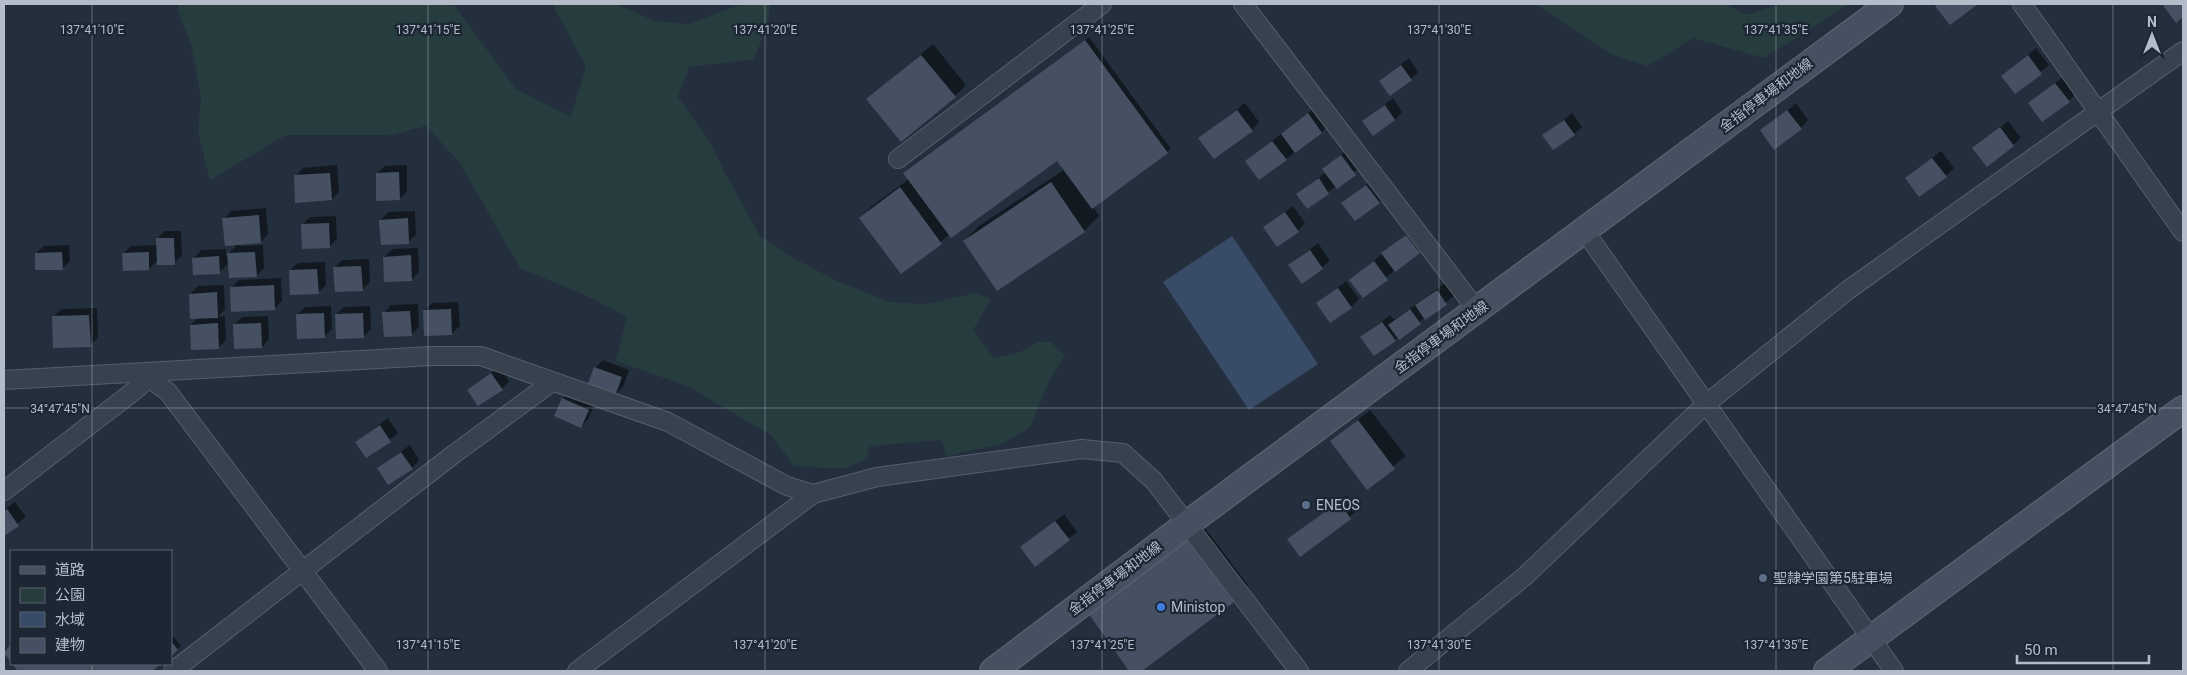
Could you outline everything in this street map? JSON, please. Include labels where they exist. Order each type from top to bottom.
[{"type":"main road","name":"金指停車場和地線","points":[[992,671],[1187,524],[1890,4]]},
{"type":"main road","points":[[1827,671],[2183,409]]},
{"type":"street","points":[[898,159],[1102,4]]},
{"type":"street","points":[[1244,4],[1477,310]]},
{"type":"street","points":[[2022,4],[2183,232]]},
{"type":"street","points":[[1408,671],[1524,577],[1706,404],[1848,290],[2183,50]]},
{"type":"street","points":[[1584,230],[1894,671]]},
{"type":"street","points":[[4,380],[432,356],[481,356],[668,422],[787,486],[813,494]]},
{"type":"street","points":[[4,491],[139,387],[152,372]]},
{"type":"street","points":[[152,372],[153,381],[168,392],[378,671]]},
{"type":"street","points":[[173,671],[304,572],[454,454],[552,382]]},
{"type":"street","points":[[577,671],[813,494],[877,478],[1082,449],[1123,453],[1154,481],[1299,671]]},
{"type":"green space","points":[[178,4],[453,4],[516,89],[571,117],[586,66],[552,4],[616,4],[655,21],[689,24],[742,4],[771,4],[766,29],[754,59],[689,67],[678,97],[711,143],[725,173],[760,236],[788,255],[837,281],[890,302],[925,304],[976,293],[991,299],[973,330],[994,358],[1020,352],[1038,342],[1051,342],[1065,356],[1051,377],[1030,427],[1002,444],[947,456],[941,440],[870,446],[867,458],[845,469],[794,466],[771,435],[687,386],[616,361],[627,317],[587,296],[520,268],[460,163],[426,126],[391,135],[286,135],[210,180],[198,132],[201,100],[197,75],[191,45],[178,11]]},
{"type":"green space","points":[[1535,4],[1726,4],[1746,15],[1780,4],[1848,5],[1764,58],[1693,38],[1648,66],[1613,55]]},
{"type":"water","points":[[1232,236],[1318,364],[1249,410],[1163,282]]},
{"type":"building","points":[[1938,4],[1978,4],[1950,25],[1935,6]]},
{"type":"building","points":[[2162,4],[2183,4],[2183,17],[2176,23]]},
{"type":"building","points":[[1085,40],[1168,153],[1092,209],[1057,161],[951,238],[903,173]]},
{"type":"building","points":[[921,55],[956,97],[901,142],[866,99]]},
{"type":"building","points":[[2028,55],[2042,74],[2015,94],[2001,76]]},
{"type":"building","points":[[1401,65],[1412,80],[1390,96],[1379,81]]},
{"type":"building","points":[[2055,83],[2070,102],[2042,122],[2028,103]]},
{"type":"building","points":[[1385,105],[1395,120],[1373,136],[1362,121]]},
{"type":"building","points":[[1237,110],[1253,131],[1214,159],[1198,138]]},
{"type":"building","points":[[1787,110],[1802,129],[1774,150],[1760,130]]},
{"type":"building","points":[[1308,113],[1322,133],[1295,153],[1281,134]]},
{"type":"building","points":[[1564,120],[1575,135],[1553,150],[1542,135]]},
{"type":"building","points":[[2000,127],[2014,146],[1987,167],[1972,148]]},
{"type":"building","points":[[1272,141],[1287,160],[1259,180],[1245,161]]},
{"type":"building","points":[[1341,155],[1356,175],[1337,189],[1322,169]]},
{"type":"building","points":[[1932,158],[1947,177],[1919,197],[1905,178]]},
{"type":"building","points":[[399,172],[400,200],[376,201],[376,173]]},
{"type":"building","points":[[330,173],[332,200],[295,203],[294,175]]},
{"type":"building","points":[[1319,178],[1329,194],[1307,209],[1296,194]]},
{"type":"building","points":[[1051,182],[1085,232],[997,291],[963,241]]},
{"type":"building","points":[[1366,185],[1380,203],[1355,221],[1341,203]]},
{"type":"building","points":[[900,187],[942,244],[901,274],[859,218]]},
{"type":"building","points":[[1285,212],[1299,232],[1277,247],[1263,227]]},
{"type":"building","points":[[259,215],[261,243],[225,246],[222,218]]},
{"type":"building","points":[[408,218],[409,244],[381,245],[379,220]]},
{"type":"building","points":[[329,223],[330,248],[302,249],[301,224]]},
{"type":"building","points":[[1406,235],[1420,253],[1395,272],[1381,253]]},
{"type":"building","points":[[156,238],[174,238],[175,265],[157,265]]},
{"type":"building","points":[[1310,250],[1323,269],[1302,284],[1288,265]]},
{"type":"building","points":[[62,252],[63,270],[35,270],[35,253]]},
{"type":"building","points":[[149,252],[149,270],[123,271],[122,253]]},
{"type":"building","points":[[255,252],[257,277],[229,278],[227,253]]},
{"type":"building","points":[[411,255],[412,281],[384,282],[383,257]]},
{"type":"building","points":[[219,256],[220,274],[193,275],[192,258]]},
{"type":"building","points":[[1374,261],[1388,280],[1363,298],[1349,280]]},
{"type":"building","points":[[361,266],[363,291],[335,292],[333,267]]},
{"type":"building","points":[[317,269],[319,294],[290,295],[289,270]]},
{"type":"building","points":[[274,285],[275,310],[231,312],[230,287]]},
{"type":"building","points":[[1338,288],[1352,308],[1330,323],[1316,303]]},
{"type":"building","points":[[1437,290],[1447,305],[1425,320],[1415,305]]},
{"type":"building","points":[[217,292],[218,318],[190,319],[189,294]]},
{"type":"building","points":[[451,309],[452,335],[424,336],[423,310]]},
{"type":"building","points":[[1410,309],[1421,324],[1399,340],[1388,325]]},
{"type":"building","points":[[410,311],[412,336],[384,337],[382,312]]},
{"type":"building","points":[[324,313],[325,338],[297,339],[296,314]]},
{"type":"building","points":[[363,313],[364,338],[336,339],[335,314]]},
{"type":"building","points":[[89,315],[91,347],[53,348],[52,316]]},
{"type":"building","points":[[1382,322],[1396,341],[1374,356],[1360,337]]},
{"type":"building","points":[[218,323],[219,349],[191,350],[190,325]]},
{"type":"building","points":[[261,323],[262,348],[234,349],[233,324]]},
{"type":"building","points":[[594,367],[622,377],[615,396],[587,386]]},
{"type":"building","points":[[491,373],[503,390],[478,406],[467,390]]},
{"type":"building","points":[[562,398],[589,410],[581,428],[554,416]]},
{"type":"building","points":[[1358,420],[1395,469],[1367,490],[1330,441]]},
{"type":"building","points":[[380,425],[391,442],[366,458],[355,442]]},
{"type":"building","points":[[401,452],[413,469],[388,485],[377,468]]},
{"type":"building","points":[[1339,502],[1351,519],[1300,557],[1287,539]]},
{"type":"building","points":[[7,509],[19,526],[4,536],[4,511]]},
{"type":"building","points":[[1055,521],[1070,540],[1035,567],[1020,547]]},
{"type":"building","name":"Ministop","points":[[1186,538],[1234,602],[1142,671],[1129,671],[1088,613]]},
{"type":"building","points":[[172,642],[178,650],[172,655]]},
{"type":"building","points":[[10,645],[10,661],[4,653]]},
{"type":"building","points":[[13,665],[160,665],[152,671],[18,671]]},
{"type":"place","name":"ENEOS","points":[[1306,505]]},
{"type":"place","name":"聖隷学園第5駐車場","points":[[1763,578]]},
{"type":"place","name":"Ministop","points":[[1161,607]]}]
